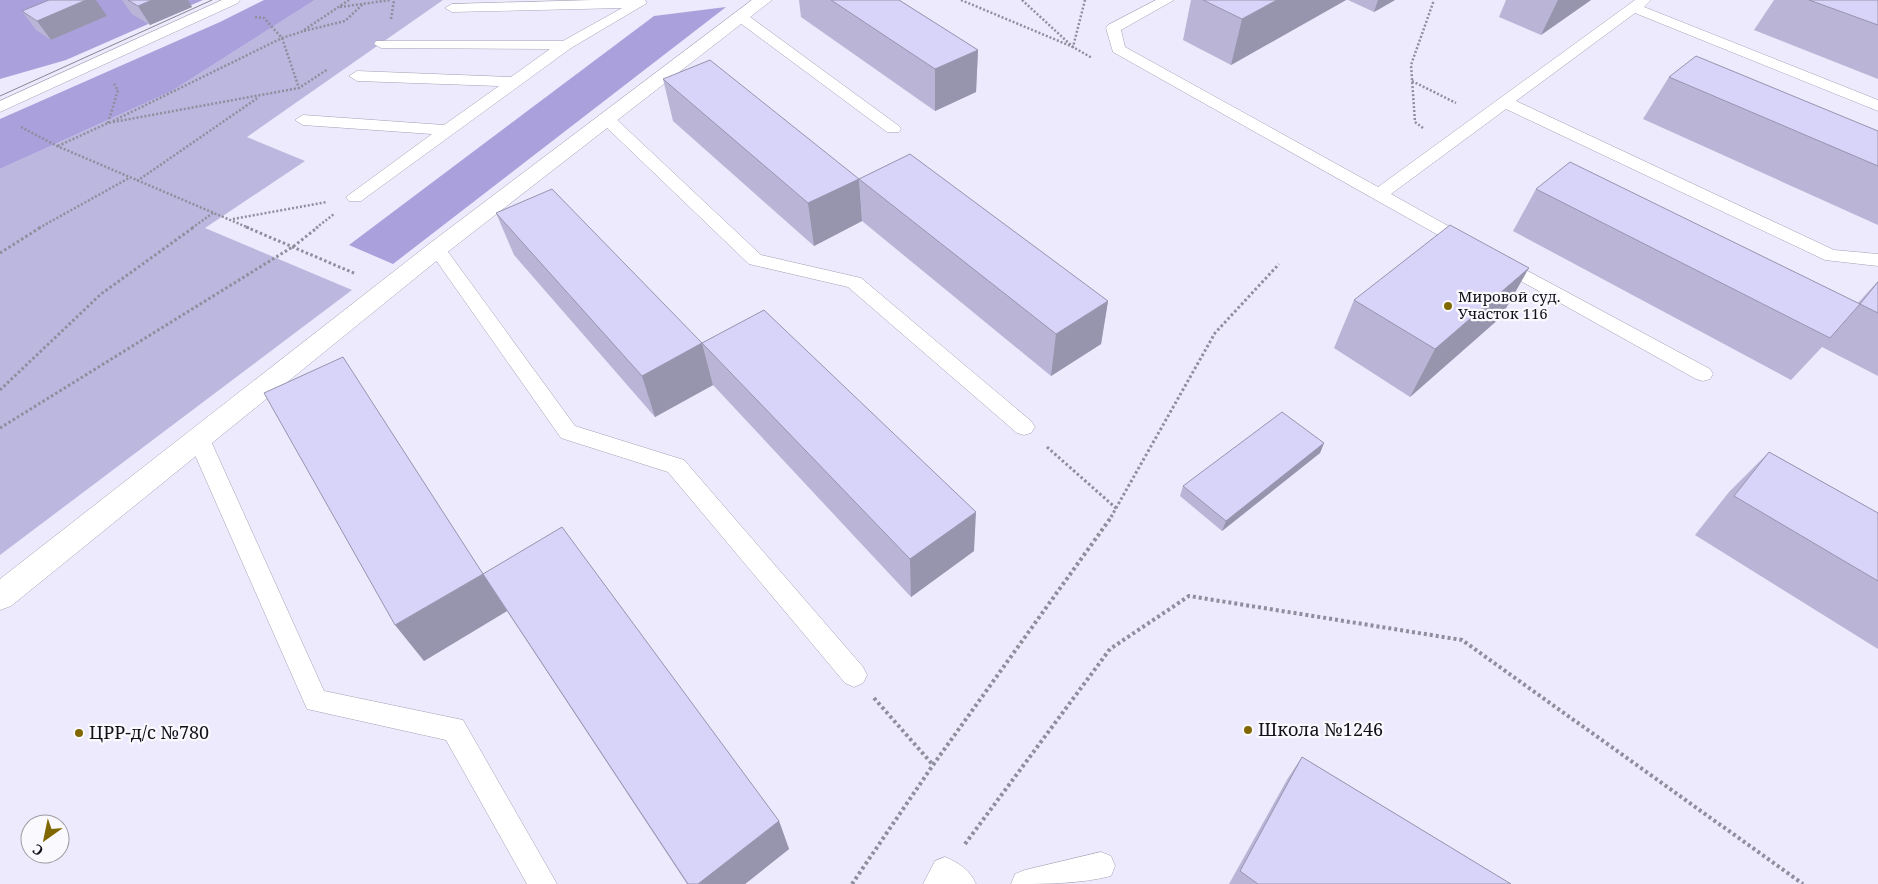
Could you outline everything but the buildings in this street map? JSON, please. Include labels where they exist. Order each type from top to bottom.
[{"type":"street","points":[[0,597],[436,249],[608,120],[763,0]]},
{"type":"lane","points":[[0,107],[233,0]]},
{"type":"lane","points":[[1167,0],[1113,28],[1118,48],[1378,195],[1703,374]]},
{"type":"lane","points":[[355,197],[566,45],[640,3],[452,8]]},
{"type":"lane","points":[[1378,195],[1639,4],[1878,106]]},
{"type":"lane","points":[[741,17],[893,129]]},
{"type":"lane","points":[[381,44],[566,45]]},
{"type":"lane","points":[[357,76],[514,82]]},
{"type":"lane","points":[[1504,102],[1831,256],[1878,260]]},
{"type":"lane","points":[[303,120],[448,130]]},
{"type":"lane","points":[[608,120],[755,260],[854,282],[1024,427]]},
{"type":"lane","points":[[436,249],[568,432],[676,466],[854,675]]},
{"type":"lane","points":[[199,439],[316,701],[454,729],[543,884]]},
{"type":"lane","points":[[1025,884],[1101,866]]},
{"type":"path","points":[[301,32],[339,8],[348,0]]},
{"type":"path","points":[[339,8],[391,0]]},
{"type":"path","points":[[1022,0],[1073,47],[1085,0]]},
{"type":"path","points":[[1434,0],[1411,65],[1412,81],[1416,122],[1444,147]]},
{"type":"path","points":[[57,146],[282,38],[345,21],[363,4]]},
{"type":"path","points":[[108,123],[299,88],[282,38],[264,18],[248,16]]},
{"type":"path","points":[[108,123],[118,90],[112,81]]},
{"type":"path","points":[[1412,81],[1484,118]]},
{"type":"path","points":[[137,181],[262,95]]},
{"type":"path","points":[[16,125],[57,146],[294,246],[388,289]]},
{"type":"path","points":[[0,253],[50,221],[130,178]]},
{"type":"path","points":[[230,220],[355,197]]},
{"type":"path","points":[[0,428],[294,246],[355,197]]},
{"type":"path","points":[[0,390],[101,294],[213,213]]},
{"type":"path","points":[[852,884],[933,765],[1117,509],[1215,333],[1279,264]]},
{"type":"path","points":[[1024,427],[1117,509]]},
{"type":"path","points":[[948,880],[1110,649],[1189,596],[1462,640],[1803,884]]},
{"type":"path","points":[[854,675],[933,765]]},
{"type":"shaded area","points":[[0,0],[203,0],[66,60],[0,79]]},
{"type":"shaded area","points":[[264,0],[315,0],[172,91],[0,169],[0,119],[220,22]]},
{"type":"shaded area","points":[[315,0],[443,0],[247,137],[305,161],[205,228],[352,290],[0,555],[0,169],[172,91]]},
{"type":"shaded area","points":[[726,7],[393,264],[349,245],[654,16]]},
{"type":"tram line","points":[[0,96],[212,0]]},
{"type":"place","name":"Мировой суд. Участок 116","points":[[1448,306]]},
{"type":"place","name":"Школа №1246","points":[[1248,730]]},
{"type":"place","name":"ЦРР-д/с №780","points":[[79,733]]}]
